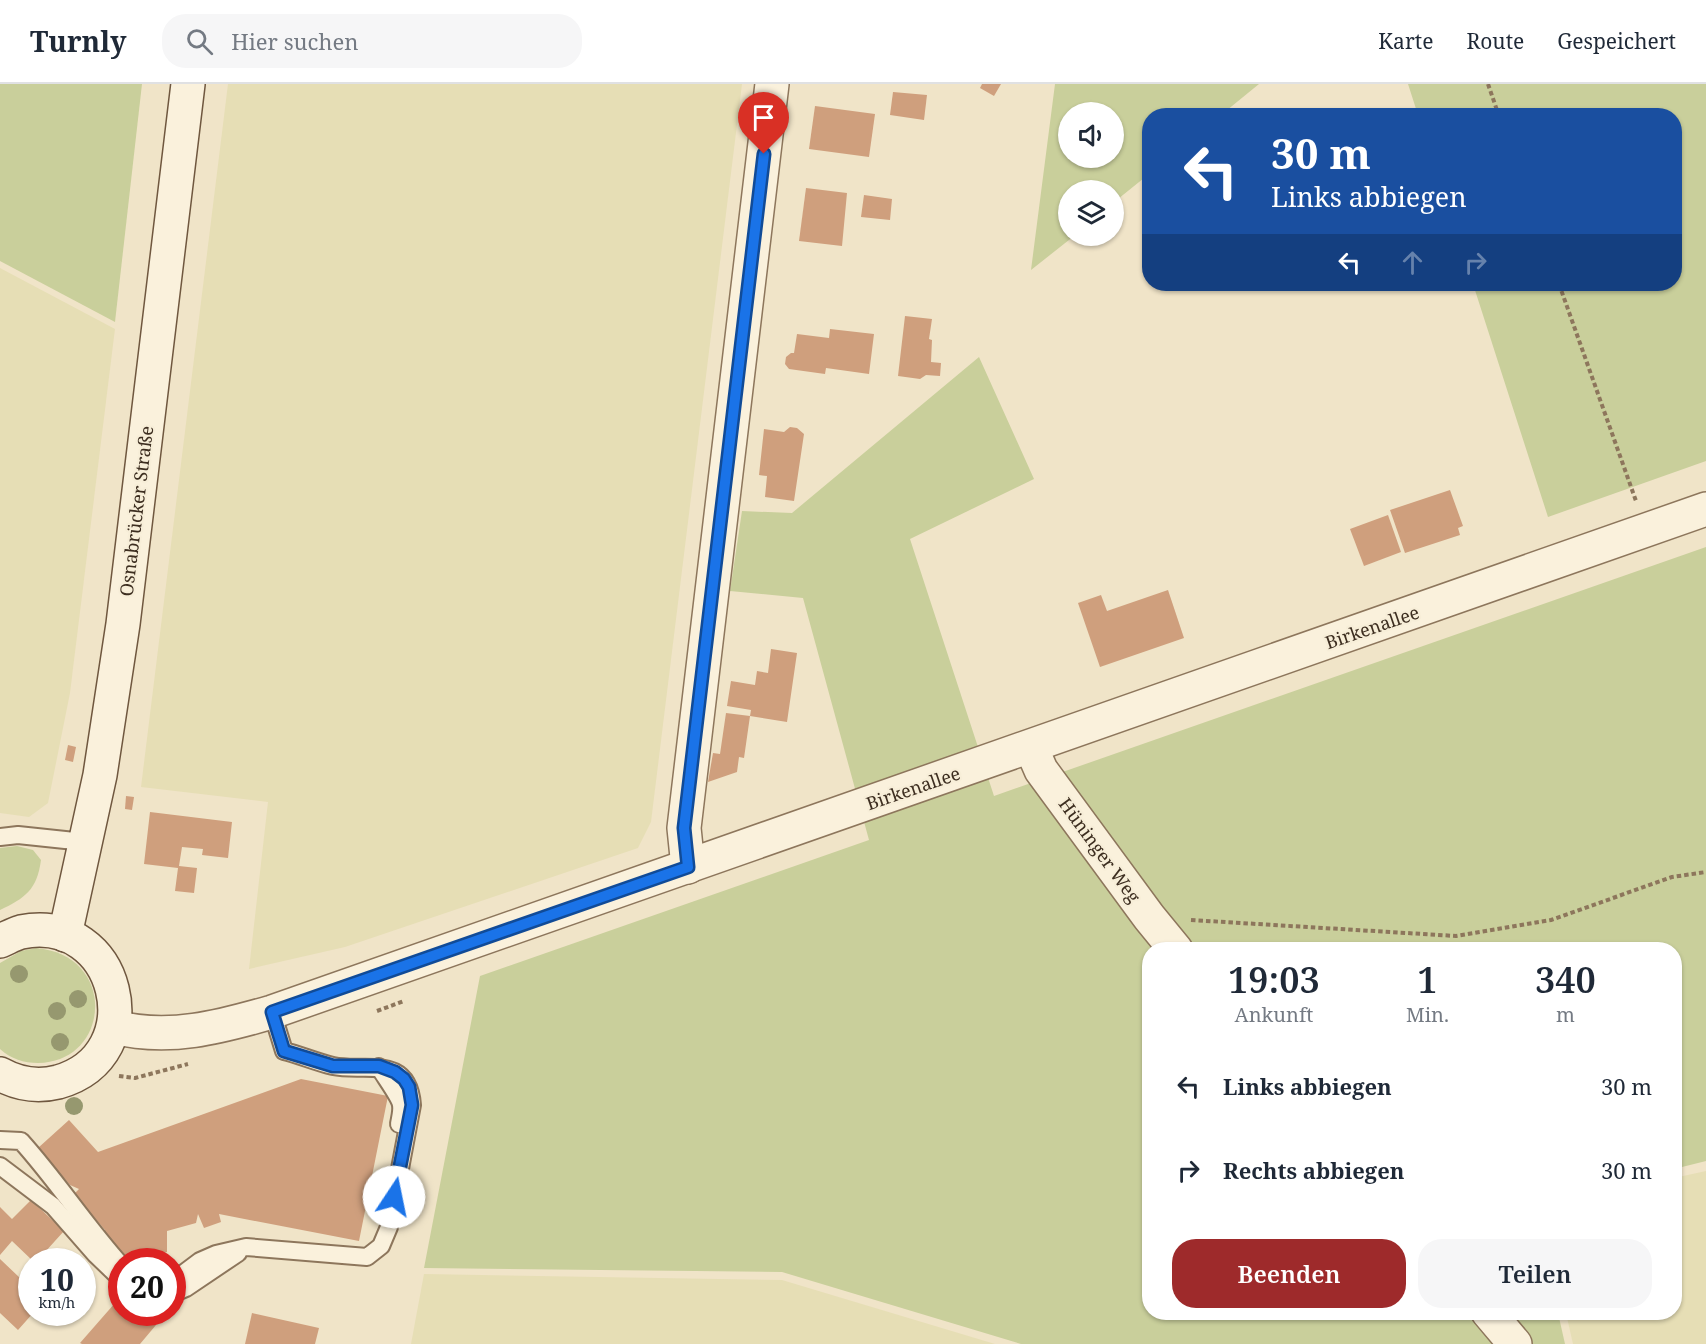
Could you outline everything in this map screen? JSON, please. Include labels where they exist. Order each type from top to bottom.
[{"type":"street","name":"Osnabrücker Straße","points":[[65,934],[100,775],[123,624],[188,84]]},
{"type":"street","points":[[688,867],[684,828],[772,84]]},
{"type":"street","name":"Birkenallee","points":[[114,1027],[160,1034],[191,1032],[272,1012],[1706,509]]},
{"type":"street","name":"Hüninger Weg","points":[[1031,747],[1041,770],[1169,942]]},
{"type":"street","points":[[0,941],[20,933],[43,930],[65,934],[85,945],[101,962],[112,982],[116,1004],[114,1027],[104,1048],[89,1066],[70,1078],[47,1084],[36,1084],[1,1076]]},
{"type":"street","points":[[1495,1320],[1515,1344]]},
{"type":"lane","points":[[0,837],[18,835],[84,842]]},
{"type":"lane","points":[[186,1272],[200,1261],[216,1254],[246,1247],[368,1257],[381,1246],[389,1227],[412,1105],[409,1087],[404,1079],[395,1072],[379,1066],[333,1066],[284,1051],[272,1012]]},
{"type":"lane","points":[[0,1140],[21,1141],[41,1163],[108,1250]]},
{"type":"lane","points":[[0,1166],[53,1206],[108,1267]]},
{"type":"lane","points":[[186,1288],[246,1247]]},
{"type":"path","points":[[1488,84],[1496,108]]},
{"type":"path","points":[[1561,291],[1646,530]]},
{"type":"path","points":[[1149,917],[1456,936],[1551,920],[1672,877],[1706,872]]},
{"type":"shaded area","points":[[228,84],[742,84],[651,822],[638,848],[345,947],[249,969],[268,802],[141,787]]},
{"type":"shaded area","points":[[0,268],[115,329],[70,693],[48,803],[29,817],[0,813]]},
{"type":"shaded area","points":[[1706,1171],[1706,1344],[1573,1344],[1568,1320],[1682,1320],[1682,1176]]},
{"type":"shaded area","points":[[424,1274],[782,1280],[995,1344],[411,1344]]},
{"type":"green space","points":[[0,84],[142,84],[115,322],[0,261]]},
{"type":"green space","points":[[1055,84],[1259,84],[1230,108],[1142,108],[1142,180],[1124,194],[1124,180],[1058,180],[1058,246],[1061,246],[1031,270]]},
{"type":"green space","points":[[1408,84],[1706,84],[1706,461],[1548,517],[1475,291],[1682,291],[1682,108],[1416,108]]},
{"type":"green space","points":[[979,357],[1034,479],[910,539],[994,796],[1706,547],[1706,1161],[1682,1167],[1682,942],[1142,942],[1142,1320],[1560,1320],[1565,1344],[1021,1344],[782,1272],[424,1268],[480,976],[869,840],[803,598],[730,591],[742,511],[792,513]]},
{"type":"green space","points":[[17,846],[33,850],[41,860],[39,870],[28,892],[0,910],[0,848]]},
{"type":"green space","points":[[36,948],[63,955],[81,969],[92,987],[95,1008],[91,1028],[80,1046],[62,1058],[38,1063],[18,1060],[0,1049],[0,963],[21,951]]},
{"type":"building","points":[[982,84],[1001,84],[994,96],[980,88]]},
{"type":"building","points":[[893,92],[927,95],[924,120],[890,115]]},
{"type":"building","points":[[815,106],[875,114],[869,157],[809,149]]},
{"type":"building","points":[[806,188],[847,193],[842,246],[799,241]]},
{"type":"building","points":[[864,195],[892,199],[890,220],[861,217]]},
{"type":"building","points":[[905,316],[932,319],[929,339],[932,340],[931,362],[941,363],[940,376],[926,375],[920,379],[898,376]]},
{"type":"building","points":[[830,329],[874,334],[869,374],[826,368],[825,374],[789,369],[785,364],[786,357],[794,353],[797,334],[829,338]]},
{"type":"building","points":[[790,427],[797,428],[804,434],[794,501],[765,497],[767,476],[759,475],[764,429],[784,432]]},
{"type":"building","points":[[1450,490],[1463,526],[1458,528],[1460,535],[1405,553],[1390,510]]},
{"type":"building","points":[[1388,515],[1401,552],[1364,566],[1350,529]]},
{"type":"building","points":[[1168,590],[1184,638],[1100,667],[1078,603],[1101,595],[1107,611]]},
{"type":"building","points":[[771,649],[797,653],[787,722],[750,716],[751,710],[727,706],[731,681],[755,685],[757,671],[768,673]]},
{"type":"building","points":[[726,713],[750,716],[744,758],[739,757],[737,772],[708,782],[713,753],[720,754]]},
{"type":"building","points":[[68,745],[76,747],[73,762],[65,760]]},
{"type":"building","points":[[126,796],[134,797],[132,810],[125,809]]},
{"type":"building","points":[[150,812],[232,822],[228,858],[202,855],[203,849],[182,847],[179,866],[197,868],[194,893],[175,891],[178,868],[144,864]]},
{"type":"building","points":[[301,1079],[388,1096],[359,1241],[219,1214],[221,1222],[204,1228],[198,1214],[196,1223],[167,1231],[167,1248],[108,1248],[97,1237],[105,1230],[74,1194],[79,1189],[70,1185],[38,1148],[69,1120],[98,1152]]},
{"type":"building","points":[[31,1200],[64,1231],[49,1248],[19,1248],[12,1241],[0,1255],[0,1207],[12,1219]]},
{"type":"building","points":[[0,1259],[18,1276],[18,1326],[22,1326],[18,1330],[0,1313]]},
{"type":"building","points":[[108,1311],[108,1326],[155,1326],[140,1344],[80,1343]]},
{"type":"building","points":[[252,1313],[319,1328],[315,1344],[245,1344]]},
{"type":"route","points":[[394,1197],[412,1105],[412,1095],[404,1079],[395,1072],[379,1066],[333,1066],[284,1051],[272,1012],[688,867],[684,828],[764,154]]}]
